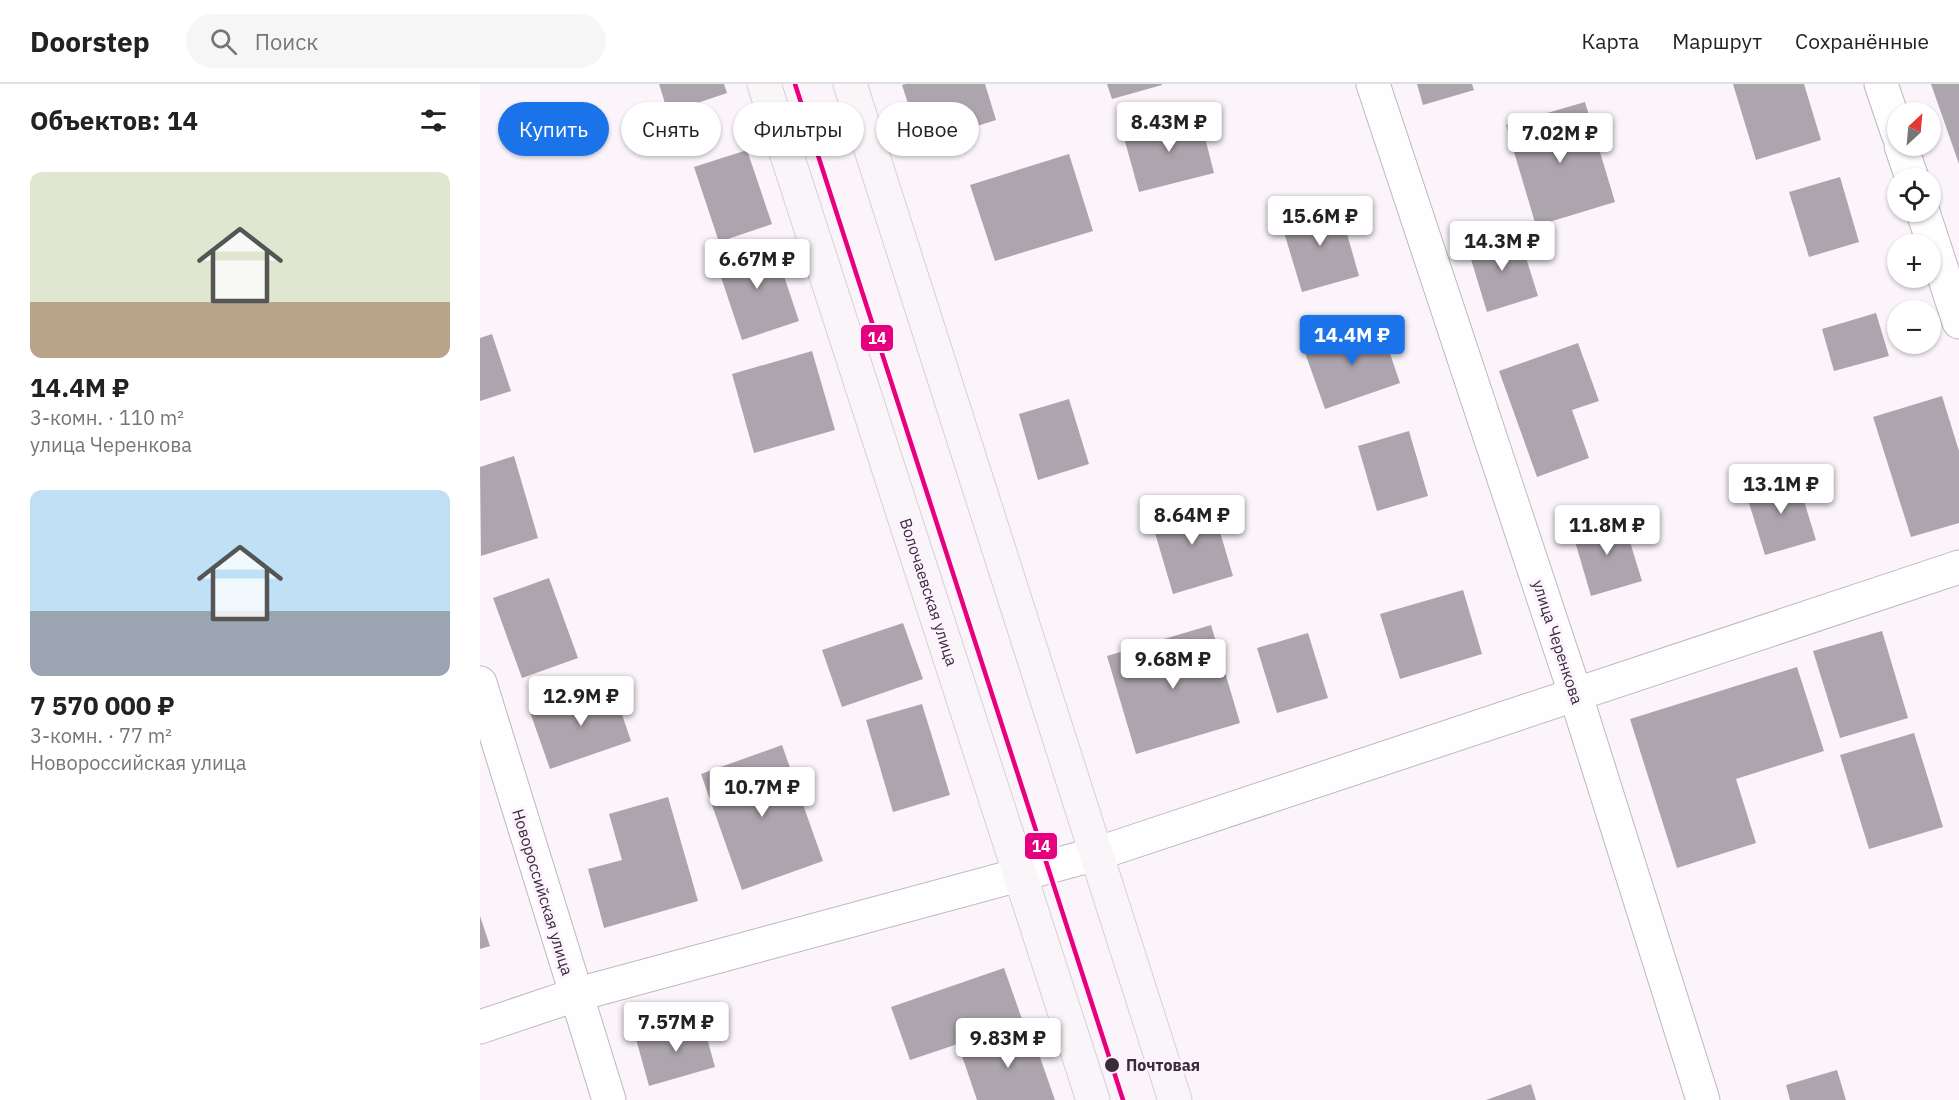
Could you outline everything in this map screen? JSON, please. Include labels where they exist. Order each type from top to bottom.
[{"type":"main road","name":"Волочаевская улица","points":[[764,84],[1093,1100]]},
{"type":"main road","points":[[850,84],[1175,1100]]},
{"type":"street","name":"улица Черенкова","points":[[1373,84],[1576,696],[1703,1100]]},
{"type":"street","points":[[1881,84],[1887,102]]},
{"type":"street","points":[[1926,222],[1959,322]]},
{"type":"street","points":[[480,1027],[575,995],[1096,854],[1959,567]]},
{"type":"street","name":"Новороссийская улица","points":[[480,683],[609,1100]]},
{"type":"building","points":[[659,84],[724,84],[727,93],[700,102],[665,102]]},
{"type":"building","points":[[985,84],[996,120],[979,125],[979,102],[907,102],[902,85]]},
{"type":"building","points":[[1107,84],[1162,84],[1162,85],[1112,99]]},
{"type":"building","points":[[1417,84],[1472,84],[1474,90],[1423,105]]},
{"type":"building","points":[[1733,84],[1804,84],[1821,140],[1756,160]]},
{"type":"building","points":[[1931,84],[1959,84],[1959,164],[1941,113],[1941,102],[1937,102]]},
{"type":"building","points":[[1585,102],[1615,202],[1536,226],[1506,125]]},
{"type":"building","points":[[1199,114],[1214,173],[1139,192],[1123,134]]},
{"type":"building","points":[[733,154],[749,156],[772,224],[719,242],[694,167]]},
{"type":"building","points":[[1069,154],[1093,231],[995,261],[970,185]]},
{"type":"building","points":[[1840,177],[1859,242],[1809,257],[1789,192]]},
{"type":"building","points":[[1338,202],[1359,276],[1302,292],[1280,219]]},
{"type":"building","points":[[1518,232],[1538,296],[1487,312],[1467,246]]},
{"type":"building","points":[[772,240],[799,321],[742,340],[715,259]]},
{"type":"building","points":[[1876,313],[1889,356],[1834,371],[1822,329]]},
{"type":"building","points":[[1380,324],[1400,383],[1325,409],[1304,350]]},
{"type":"building","points":[[492,334],[511,391],[480,401],[480,338]]},
{"type":"building","points":[[1578,343],[1599,401],[1572,410],[1589,458],[1537,477],[1499,371]]},
{"type":"building","points":[[812,351],[835,430],[754,453],[732,374]]},
{"type":"building","points":[[1942,396],[1959,451],[1959,523],[1911,537],[1873,417]]},
{"type":"building","points":[[1069,399],[1089,464],[1038,480],[1019,414]]},
{"type":"building","points":[[1409,431],[1428,496],[1377,511],[1358,446]]},
{"type":"building","points":[[514,456],[538,538],[481,556],[480,467]]},
{"type":"building","points":[[1796,475],[1816,540],[1765,555],[1745,490]]},
{"type":"building","points":[[1210,498],[1233,576],[1173,594],[1150,516]]},
{"type":"building","points":[[1622,516],[1642,581],[1591,596],[1572,531]]},
{"type":"building","points":[[549,578],[578,658],[522,678],[493,598]]},
{"type":"building","points":[[1463,590],[1482,654],[1400,679],[1380,614]]},
{"type":"building","points":[[903,623],[923,679],[842,707],[822,650]]},
{"type":"building","points":[[1211,625],[1240,723],[1136,754],[1107,656]]},
{"type":"building","points":[[1882,631],[1908,718],[1840,738],[1813,651]]},
{"type":"building","points":[[1308,633],[1328,698],[1277,713],[1257,648]]},
{"type":"building","points":[[1797,667],[1824,751],[1736,779],[1756,843],[1677,868],[1630,719]]},
{"type":"building","points":[[612,685],[631,741],[550,769],[530,712]]},
{"type":"building","points":[[922,704],[950,795],[893,812],[866,720]]},
{"type":"building","points":[[1914,733],[1943,827],[1869,849],[1840,755]]},
{"type":"building","points":[[782,745],[823,861],[742,890],[701,774]]},
{"type":"building","points":[[668,797],[698,901],[604,928],[588,869],[622,860],[609,814]]},
{"type":"building","points":[[480,916],[490,946],[480,949]]},
{"type":"building","points":[[1004,968],[1023,1022],[910,1060],[891,1007]]},
{"type":"building","points":[[702,1020],[715,1067],[649,1086],[636,1039]]},
{"type":"building","points":[[1029,1026],[1055,1100],[977,1100],[960,1050]]},
{"type":"building","points":[[1837,1070],[1846,1100],[1790,1100],[1786,1085]]},
{"type":"building","points":[[1531,1084],[1536,1100],[1486,1100]]},
{"type":"tram line","name":"14","points":[[795,84],[1123,1100]]},
{"type":"place","name":"Почтовая","points":[[1112,1065]]}]
